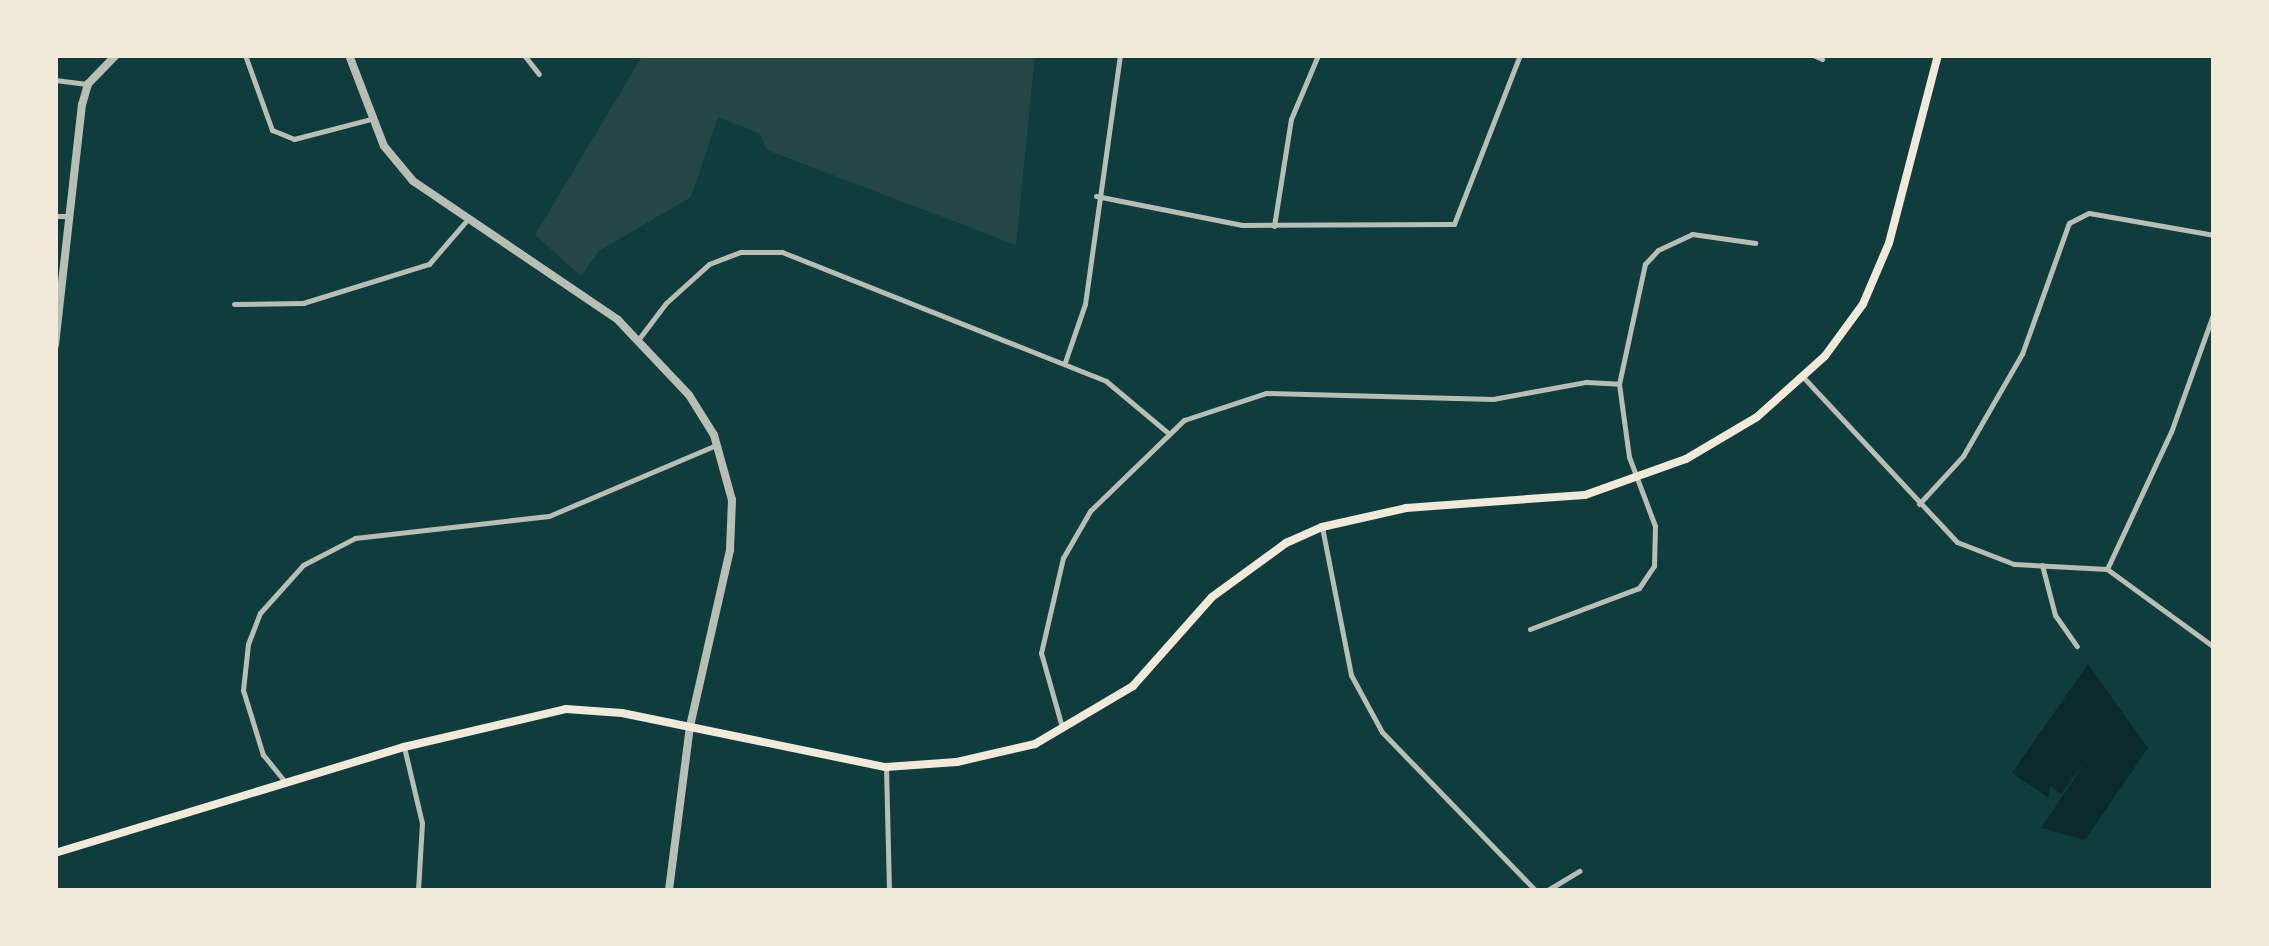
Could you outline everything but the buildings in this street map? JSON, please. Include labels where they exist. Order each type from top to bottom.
[{"type":"main road","points":[[55,853],[404,747],[566,708],[690,726],[886,767],[956,762],[1035,744],[1133,686],[1212,597],[1258,560],[1322,527],[1406,508],[1585,496],[1636,481],[1727,437],[1804,378],[1849,326],[1878,273],[1938,55]]},
{"type":"street","points":[[55,345],[68,216],[88,84],[116,55]]},
{"type":"street","points":[[246,55],[272,130],[294,140],[371,120]]},
{"type":"street","points":[[349,55],[371,120],[413,180],[468,220],[568,282],[638,340],[689,395],[717,445],[732,500],[730,550],[690,726],[669,891]]},
{"type":"street","points":[[524,55],[539,74]]},
{"type":"street","points":[[1065,362],[1085,304],[1096,196],[1120,55]]},
{"type":"street","points":[[1274,226],[1290,119],[1318,55]]},
{"type":"street","points":[[1096,196],[1218,222],[1274,226],[1454,224],[1520,55]]},
{"type":"street","points":[[1813,55],[1822,58]]},
{"type":"street","points":[[55,80],[88,84]]},
{"type":"street","points":[[1919,504],[1963,456],[2022,354],[2069,223],[2089,213],[2214,235]]},
{"type":"street","points":[[55,216],[68,216]]},
{"type":"street","points":[[234,304],[304,303],[429,264],[468,220]]},
{"type":"street","points":[[1530,629],[1639,588],[1654,566],[1655,526],[1636,481],[1620,384],[1637,281],[1658,250],[1692,234],[1755,243]]},
{"type":"street","points":[[638,340],[666,302],[709,264],[741,252],[782,252],[1065,362],[1122,391],[1167,432]]},
{"type":"street","points":[[2107,568],[2171,432],[2214,312]]},
{"type":"street","points":[[1804,378],[1919,504],[1977,553],[2042,565],[2107,568],[2214,646]]},
{"type":"street","points":[[1063,730],[1042,653],[1058,572],[1090,511],[1167,432],[1204,411],[1266,393],[1492,399],[1586,382],[1620,384]]},
{"type":"street","points":[[288,785],[263,755],[244,690],[248,644],[260,613],[302,564],[355,538],[549,516],[717,445]]},
{"type":"street","points":[[1322,527],[1352,675],[1382,732],[1536,891]]},
{"type":"street","points":[[2042,565],[2055,615],[2077,646]]},
{"type":"street","points":[[404,747],[423,838],[418,891]]},
{"type":"street","points":[[886,767],[889,891]]},
{"type":"street","points":[[1546,891],[1579,871]]},
{"type":"shaded area","points":[[643,55],[1035,55],[1016,245],[767,150],[760,134],[718,117],[691,197],[599,251],[581,276],[535,235]]},
{"type":"shaded area","points":[[2088,664],[2148,748],[2085,840],[2041,828],[2090,755],[2061,794],[2050,786],[2049,798],[2012,773]]}]
